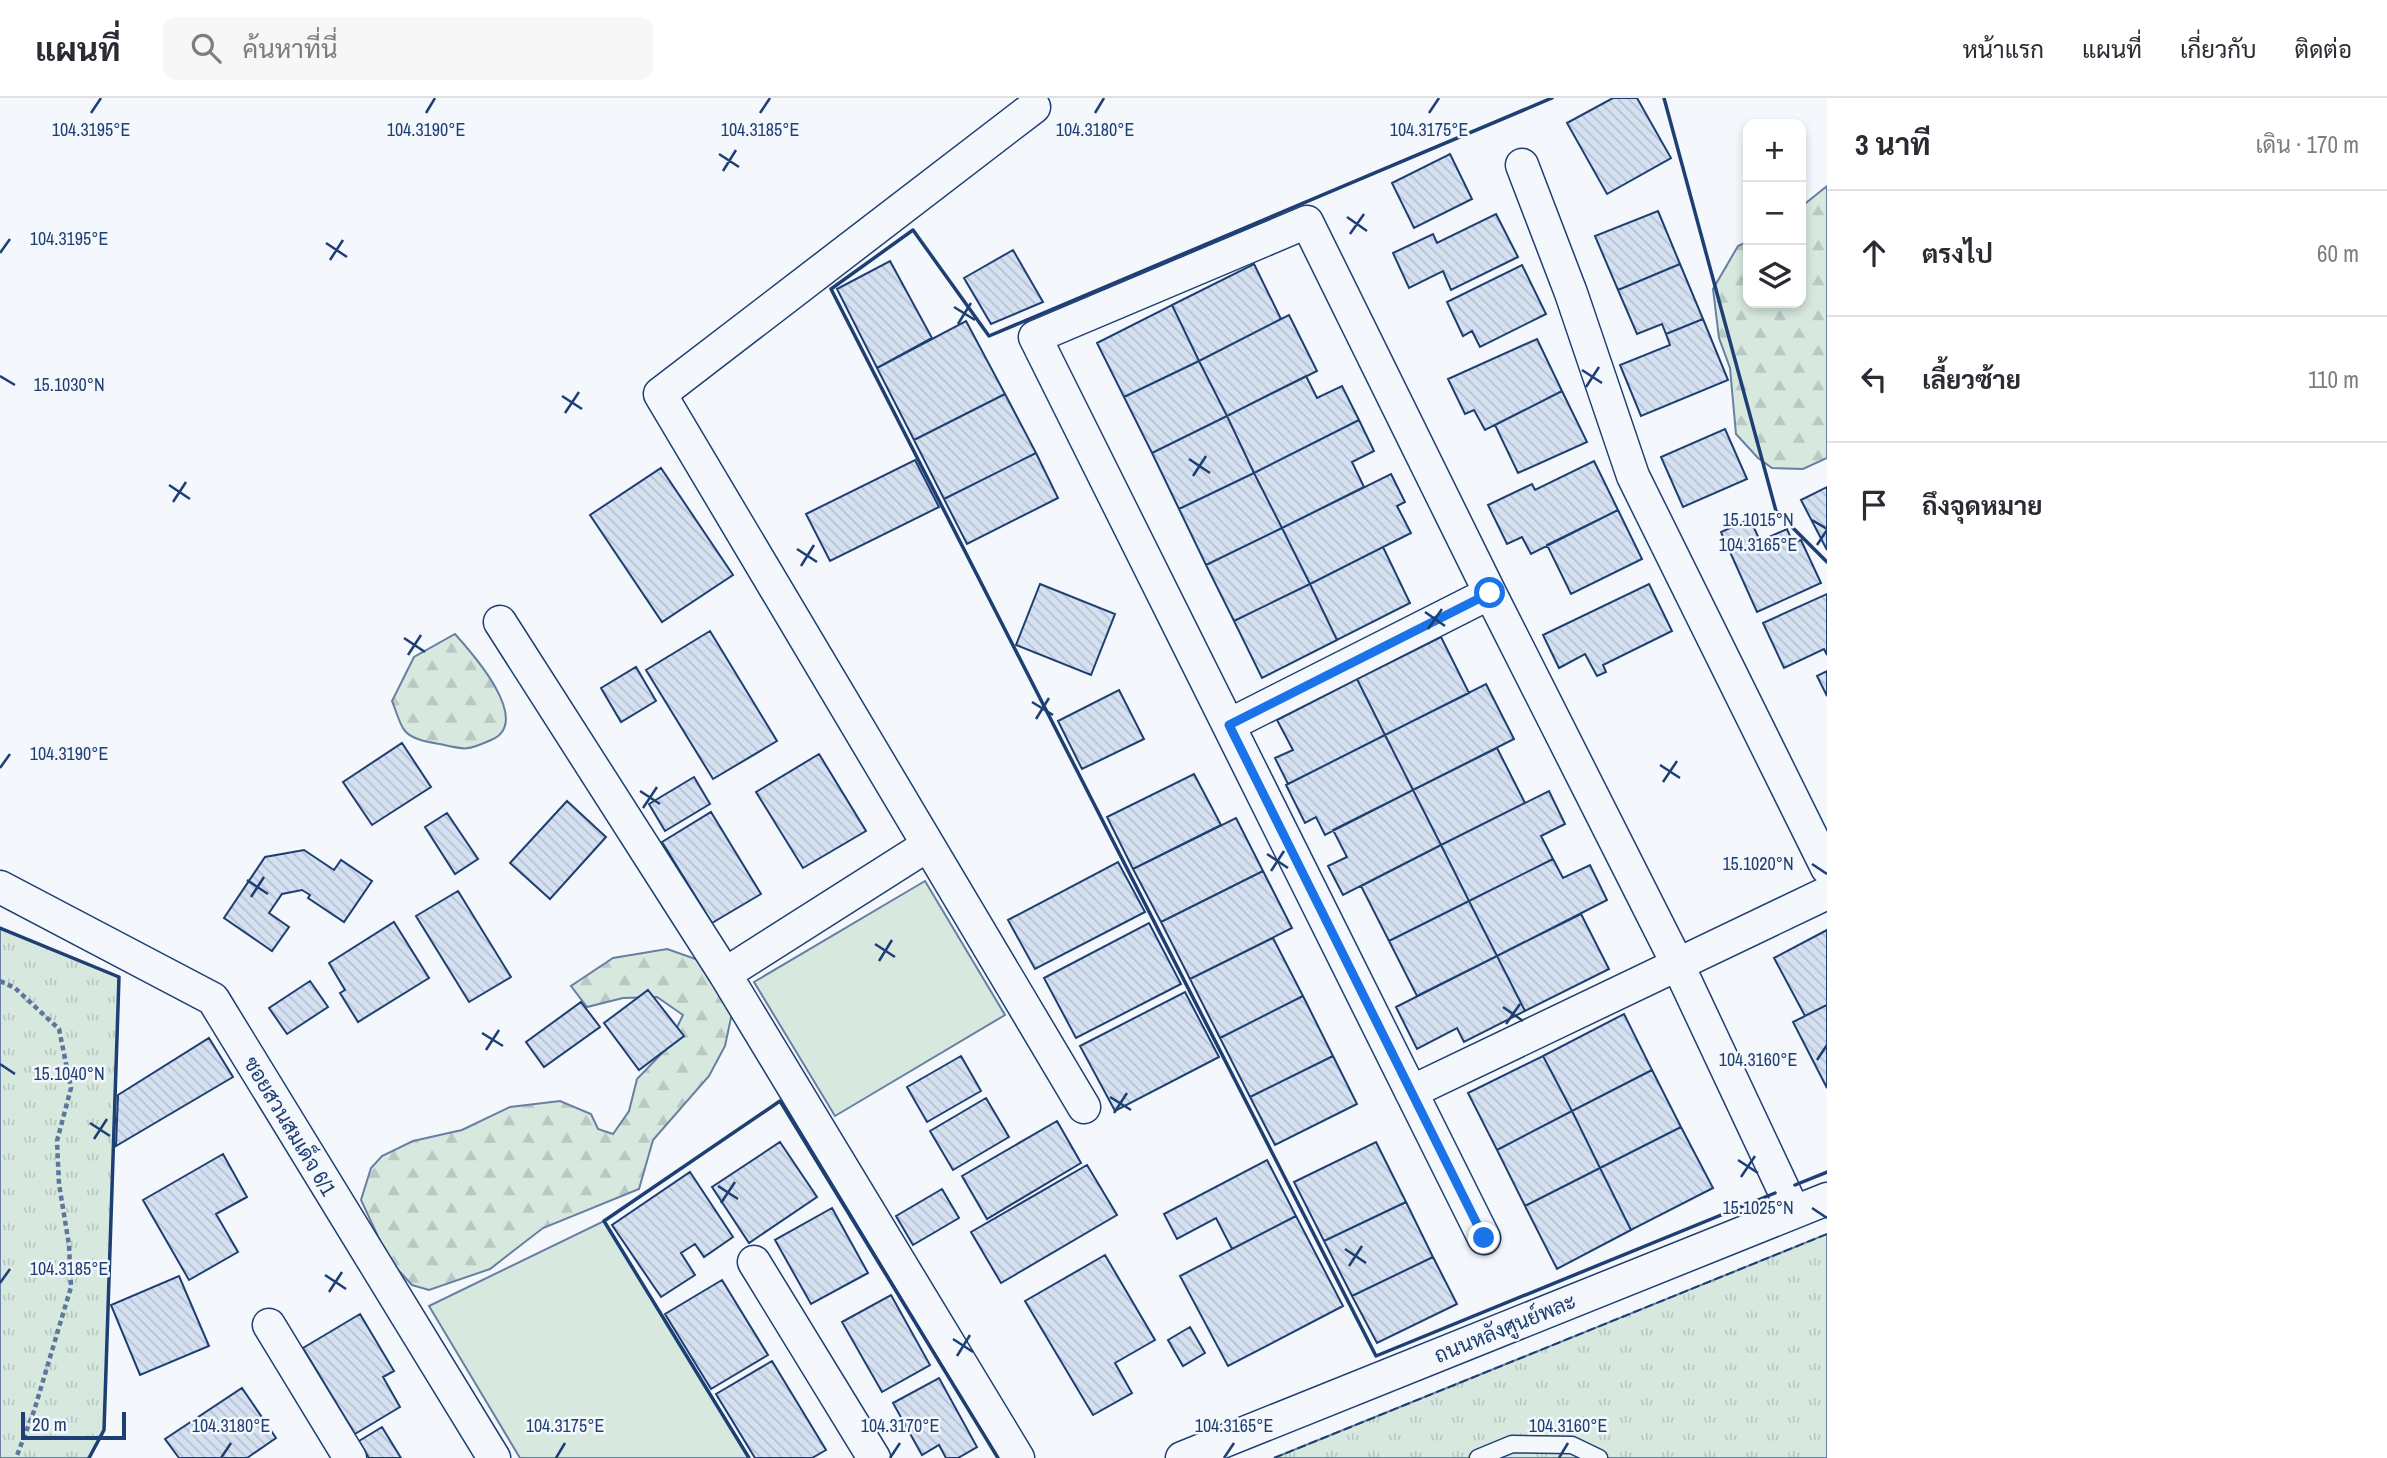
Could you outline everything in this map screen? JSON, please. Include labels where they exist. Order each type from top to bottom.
[{"type":"street","points":[[1034,107],[660,394],[1084,1107]]},
{"type":"street","points":[[1522,165],[1571,293],[1633,476],[1827,868]]},
{"type":"street","points":[[1484,1238],[1035,337],[1307,222],[1677,963],[1794,1212]]},
{"type":"street","points":[[1229,725],[1490,593]]},
{"type":"street","points":[[500,622],[725,974],[1018,1458]]},
{"type":"street","points":[[725,974],[928,845]]},
{"type":"street","name":"ซอยสวนสมเด็จ 6/1","points":[[0,887],[213,999],[494,1458]]},
{"type":"street","points":[[1411,1092],[1827,893]]},
{"type":"street","name":"ถนนหลังศูนย์พละ","points":[[1182,1458],[1827,1199]]},
{"type":"street","points":[[754,1262],[873,1458]]},
{"type":"street","points":[[269,1325],[350,1458]]},
{"type":"lane","points":[[1479,1458],[1512,1444],[1572,1445],[1599,1458]]},
{"type":"path","points":[[0,981],[15,988],[59,1029],[71,1087],[57,1141],[59,1184],[69,1245],[71,1287],[34,1411],[16,1458]]},
{"type":"green space","points":[[1827,186],[1827,458],[1803,469],[1772,468],[1758,458],[1736,434],[1730,368],[1719,338],[1713,289],[1738,246],[1743,244],[1743,308],[1806,308],[1806,203]]},
{"type":"green space","points":[[455,634],[496,687],[506,719],[502,731],[491,740],[466,748],[412,737],[399,721],[392,701],[414,657]]},
{"type":"green space","points":[[925,881],[1005,1015],[835,1116],[754,982]]},
{"type":"green space","points":[[0,928],[119,977],[104,1430],[89,1458],[0,1458]]},
{"type":"green space","points":[[667,949],[710,964],[732,1013],[725,1046],[709,1076],[653,1140],[639,1189],[543,1228],[490,1269],[429,1290],[412,1285],[389,1260],[361,1200],[371,1168],[382,1156],[413,1141],[462,1130],[510,1107],[560,1101],[591,1114],[598,1129],[613,1134],[629,1111],[637,1079],[667,1048],[683,1015],[657,997],[623,998],[587,1007],[571,986],[613,958]]},
{"type":"green space","points":[[604,1221],[749,1458],[520,1458],[429,1306]]},
{"type":"green space","points":[[1827,1234],[1827,1458],[1274,1458]]},
{"type":"building","points":[[1613,98],[1637,98],[1671,158],[1607,194],[1567,123]]},
{"type":"building","points":[[1450,154],[1472,199],[1414,228],[1392,183]]},
{"type":"building","points":[[1658,211],[1680,264],[1618,290],[1595,236]]},
{"type":"building","points":[[1496,214],[1518,257],[1451,290],[1443,271],[1409,288],[1393,253],[1433,234],[1437,243]]},
{"type":"building","points":[[1013,250],[1043,302],[991,324],[964,278]]},
{"type":"building","points":[[890,261],[932,338],[877,368],[837,289]]},
{"type":"building","points":[[1254,264],[1281,319],[1199,361],[1172,305]]},
{"type":"building","points":[[1680,264],[1703,319],[1666,334],[1662,324],[1637,334],[1618,290]]},
{"type":"building","points":[[1522,265],[1546,314],[1480,347],[1472,331],[1463,336],[1447,302]]},
{"type":"building","points":[[1172,305],[1199,361],[1124,397],[1097,343]]},
{"type":"building","points":[[1289,315],[1317,371],[1227,416],[1199,361]]},
{"type":"building","points":[[1703,319],[1728,380],[1641,416],[1620,365],[1670,345],[1666,334]]},
{"type":"building","points":[[966,321],[1005,394],[914,440],[877,368]]},
{"type":"building","points":[[1537,339],[1562,391],[1485,430],[1474,410],[1465,414],[1448,379]]},
{"type":"building","points":[[1199,361],[1227,416],[1152,453],[1124,397]]},
{"type":"building","points":[[1306,376],[1317,398],[1342,386],[1359,420],[1254,473],[1227,416]]},
{"type":"building","points":[[1562,391],[1587,442],[1518,473],[1495,425]]},
{"type":"building","points":[[1005,394],[1036,453],[944,499],[914,440]]},
{"type":"building","points":[[1227,416],[1254,473],[1179,509],[1152,453]]},
{"type":"building","points":[[1359,420],[1374,451],[1352,462],[1364,487],[1282,528],[1254,473]]},
{"type":"building","points":[[1725,429],[1747,479],[1683,507],[1661,457]]},
{"type":"building","points":[[1036,453],[1058,498],[967,544],[944,499]]},
{"type":"building","points":[[915,460],[939,507],[830,561],[806,514]]},
{"type":"building","points":[[1594,461],[1618,510],[1531,554],[1522,537],[1507,544],[1488,505],[1532,484],[1535,490]]},
{"type":"building","points":[[661,468],[733,575],[662,622],[590,515]]},
{"type":"building","points":[[1254,473],[1282,528],[1206,565],[1179,509]]},
{"type":"building","points":[[1391,474],[1405,502],[1397,506],[1411,533],[1310,584],[1282,528]]},
{"type":"building","points":[[1827,487],[1827,550],[1801,500]]},
{"type":"building","points":[[1618,510],[1642,559],[1571,594],[1547,545]]},
{"type":"building","points":[[1750,519],[1760,541],[1787,529],[1793,543],[1801,540],[1821,583],[1757,612],[1721,532]]},
{"type":"building","points":[[1282,528],[1310,584],[1234,621],[1206,565]]},
{"type":"building","points":[[1383,547],[1410,603],[1337,640],[1310,584]]},
{"type":"building","points":[[1040,584],[1115,614],[1091,675],[1016,645]]},
{"type":"building","points":[[1310,584],[1337,640],[1262,678],[1234,621]]},
{"type":"building","points":[[1649,584],[1672,631],[1603,665],[1606,672],[1597,676],[1585,654],[1559,668],[1543,635]]},
{"type":"building","points":[[1827,594],[1827,655],[1824,649],[1784,668],[1763,623]]},
{"type":"building","points":[[710,631],[777,741],[713,779],[646,670]]},
{"type":"building","points":[[1441,637],[1469,693],[1385,735],[1357,679]]},
{"type":"building","points":[[636,667],[656,701],[621,722],[601,688]]},
{"type":"building","points":[[1827,671],[1827,696],[1817,676]]},
{"type":"building","points":[[1357,679],[1385,735],[1288,784],[1275,758],[1293,750],[1277,720]]},
{"type":"building","points":[[1486,684],[1514,739],[1413,790],[1385,735]]},
{"type":"building","points":[[1119,690],[1144,739],[1082,769],[1058,721]]},
{"type":"building","points":[[1385,735],[1413,790],[1325,835],[1316,817],[1305,823],[1286,785]]},
{"type":"building","points":[[402,743],[431,787],[372,825],[343,782]]},
{"type":"building","points":[[1497,748],[1525,803],[1441,845],[1413,790]]},
{"type":"building","points":[[819,754],[866,831],[803,868],[756,792]]},
{"type":"building","points":[[1194,774],[1221,825],[1133,869],[1107,817]]},
{"type":"building","points":[[694,777],[710,804],[665,831],[649,804]]},
{"type":"building","points":[[1413,790],[1441,845],[1343,895],[1328,866],[1347,857],[1333,830]]},
{"type":"building","points":[[1549,791],[1565,824],[1541,836],[1553,859],[1469,901],[1441,845]]},
{"type":"building","points":[[567,801],[606,837],[550,899],[510,863]]},
{"type":"building","points":[[711,812],[761,894],[712,923],[662,842]]},
{"type":"building","points":[[447,813],[478,859],[455,874],[425,827]]},
{"type":"building","points":[[1236,818],[1263,871],[1161,922],[1133,869]]},
{"type":"building","points":[[1441,845],[1469,901],[1389,941],[1361,886]]},
{"type":"building","points":[[304,850],[334,870],[341,860],[372,881],[344,922],[308,898],[310,895],[302,890],[282,894],[269,913],[289,927],[272,951],[224,918],[265,857]]},
{"type":"building","points":[[1553,859],[1563,878],[1590,865],[1607,900],[1497,956],[1469,901]]},
{"type":"building","points":[[1118,862],[1145,912],[1035,969],[1008,920]]},
{"type":"building","points":[[1263,871],[1292,928],[1190,979],[1161,922]]},
{"type":"building","points":[[458,891],[511,977],[469,1002],[416,916]]},
{"type":"building","points":[[1469,901],[1497,956],[1417,996],[1389,941]]},
{"type":"building","points":[[1581,914],[1609,969],[1525,1011],[1497,956]]},
{"type":"building","points":[[394,922],[429,978],[358,1022],[340,993],[345,990],[329,963]]},
{"type":"building","points":[[1149,923],[1181,984],[1076,1038],[1044,978]]},
{"type":"building","points":[[1827,930],[1827,1005],[1805,1016],[1774,958]]},
{"type":"building","points":[[1273,938],[1303,996],[1220,1038],[1190,979]]},
{"type":"building","points":[[1497,956],[1525,1011],[1464,1042],[1457,1028],[1417,1049],[1396,1007]]},
{"type":"building","points":[[310,981],[328,1007],[287,1034],[269,1008]]},
{"type":"building","points":[[648,990],[684,1036],[639,1070],[604,1023]]},
{"type":"building","points":[[1185,992],[1219,1057],[1115,1111],[1080,1046]]},
{"type":"building","points":[[1303,996],[1333,1056],[1250,1097],[1220,1038]]},
{"type":"building","points":[[581,1002],[600,1027],[544,1067],[526,1042]]},
{"type":"building","points":[[1827,1005],[1827,1088],[1793,1022]]},
{"type":"building","points":[[1624,1014],[1652,1070],[1572,1111],[1543,1056]]},
{"type":"building","points":[[209,1038],[233,1077],[116,1146],[118,1095]]},
{"type":"building","points":[[961,1056],[981,1091],[927,1122],[907,1087]]},
{"type":"building","points":[[1333,1056],[1357,1104],[1275,1145],[1250,1097]]},
{"type":"building","points":[[1543,1056],[1572,1111],[1497,1150],[1468,1093]]},
{"type":"building","points":[[1652,1070],[1681,1127],[1600,1168],[1572,1111]]},
{"type":"building","points":[[986,1098],[1009,1137],[953,1170],[930,1131]]},
{"type":"building","points":[[1572,1111],[1600,1168],[1525,1206],[1497,1150]]},
{"type":"building","points":[[1057,1121],[1081,1163],[987,1219],[962,1176]]},
{"type":"building","points":[[1681,1127],[1713,1188],[1631,1230],[1600,1168]]},
{"type":"building","points":[[780,1142],[817,1197],[749,1243],[712,1187]]},
{"type":"building","points":[[1376,1142],[1406,1202],[1324,1241],[1294,1182]]},
{"type":"building","points":[[223,1154],[247,1197],[216,1214],[238,1252],[189,1280],[143,1200]]},
{"type":"building","points":[[1267,1160],[1296,1216],[1232,1249],[1216,1218],[1177,1239],[1164,1214]]},
{"type":"building","points":[[1087,1165],[1117,1215],[1001,1283],[971,1232]]},
{"type":"building","points":[[1600,1168],[1631,1230],[1557,1269],[1525,1206]]},
{"type":"building","points":[[690,1172],[733,1237],[704,1257],[695,1244],[681,1253],[695,1275],[661,1297],[612,1225]]},
{"type":"building","points":[[942,1189],[959,1218],[913,1245],[896,1216]]},
{"type":"building","points":[[1406,1202],[1433,1257],[1352,1296],[1324,1241]]},
{"type":"building","points":[[832,1208],[868,1273],[811,1304],[775,1240]]},
{"type":"building","points":[[1296,1216],[1343,1306],[1228,1366],[1180,1276]]},
{"type":"building","points":[[1105,1255],[1155,1340],[1115,1363],[1132,1393],[1093,1415],[1025,1301]]},
{"type":"building","points":[[1433,1257],[1457,1304],[1377,1343],[1352,1296]]},
{"type":"building","points":[[179,1276],[209,1346],[140,1375],[111,1305]]},
{"type":"building","points":[[722,1280],[768,1355],[711,1389],[665,1314]]},
{"type":"building","points":[[891,1295],[930,1365],[882,1392],[842,1322]]},
{"type":"building","points":[[360,1314],[394,1371],[383,1377],[400,1407],[355,1434],[303,1348]]},
{"type":"building","points":[[1190,1327],[1205,1353],[1183,1366],[1168,1340]]},
{"type":"building","points":[[772,1361],[826,1450],[812,1458],[755,1458],[716,1394]]},
{"type":"building","points":[[939,1378],[977,1447],[958,1458],[946,1458],[939,1445],[922,1455],[893,1403]]},
{"type":"building","points":[[242,1388],[276,1438],[247,1458],[179,1458],[165,1439]]},
{"type":"building","points":[[382,1427],[401,1458],[369,1458],[359,1441]]},
{"type":"fence","points":[[1274,1458],[1827,1234]]},
{"type":"wall","points":[[1552,98],[989,336],[913,230],[831,289],[1376,1356],[1775,1193]]},
{"type":"wall","points":[[1664,98],[1776,511],[1827,562]]},
{"type":"wall","points":[[0,928],[119,977],[104,1430],[89,1458]]},
{"type":"wall","points":[[749,1458],[604,1221],[780,1101],[998,1458]]},
{"type":"wall","points":[[1795,1185],[1827,1172]]},
{"type":"route","points":[[1484,1238],[1229,725],[1490,593]]}]
